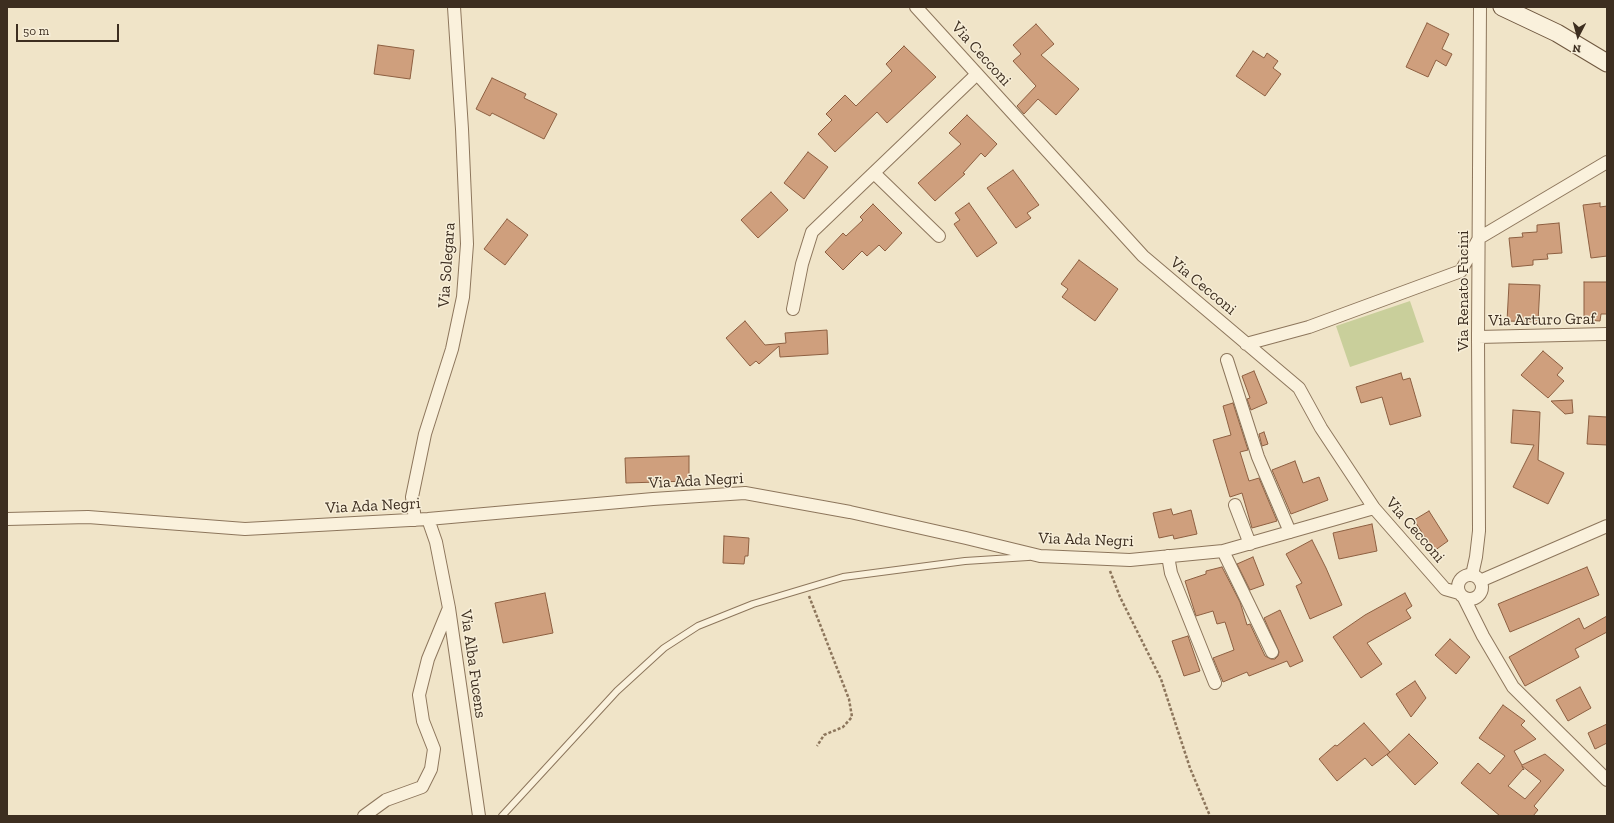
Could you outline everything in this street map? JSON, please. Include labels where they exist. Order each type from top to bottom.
[{"type":"main road","points":[[1502,7],[1557,33],[1607,63]]},
{"type":"street","name":"Via Solegara","points":[[415,520],[412,497],[425,434],[452,349],[463,297],[466,259],[467,244],[462,129],[454,7]]},
{"type":"street","name":"Via Cecconi","points":[[916,7],[1143,256],[1299,388],[1322,428],[1374,508],[1445,589],[1462,596]]},
{"type":"street","name":"Via Renato Fucini","points":[[1476,578],[1476,557],[1479,531],[1478,337],[1480,7]]},
{"type":"street","points":[[793,309],[802,264],[812,232],[977,74]]},
{"type":"street","points":[[1246,344],[1309,327],[1461,271],[1479,238],[1607,162]]},
{"type":"street","points":[[874,173],[939,236]]},
{"type":"street","name":"Via Arturo Graf","points":[[1478,337],[1607,334]]},
{"type":"street","points":[[1227,360],[1258,457],[1290,532]]},
{"type":"street","name":"Via Ada Negri","points":[[7,519],[88,517],[245,529],[415,520],[652,498],[745,494],[850,512],[1040,556],[1130,560],[1223,551],[1374,508]]},
{"type":"street","points":[[1235,505],[1250,544]]},
{"type":"street","name":"Via Alba Fucens","points":[[428,519],[436,542],[449,608],[479,816]]},
{"type":"street","points":[[1607,526],[1476,578],[1461,578],[1457,585],[1483,636],[1513,687],[1607,780]]},
{"type":"street","points":[[1223,551],[1272,652]]},
{"type":"street","points":[[1168,556],[1171,573],[1214,682]]},
{"type":"street","points":[[1462,596],[1472,599],[1479,595],[1482,588],[1476,578]]},
{"type":"street","points":[[364,816],[386,800],[422,787],[432,769],[434,750],[423,721],[419,694],[428,659],[449,608]]},
{"type":"lane","points":[[502,816],[617,691],[664,648],[698,626],[753,604],[843,577],[966,561],[1040,556]]},
{"type":"path","points":[[1105,559],[1120,597],[1161,679],[1190,768],[1210,816]]},
{"type":"path","points":[[806,588],[849,699],[852,717],[843,727],[824,735],[817,746]]},
{"type":"green space","points":[[1410,301],[1424,342],[1350,367],[1336,326]]},
{"type":"building","points":[[1427,23],[1449,34],[1442,49],[1452,54],[1446,66],[1436,60],[1428,77],[1406,67]]},
{"type":"building","points":[[1036,24],[1054,44],[1041,55],[1079,89],[1056,115],[1038,99],[1024,114],[1017,106],[1036,86],[1013,61],[1021,54],[1013,45]]},
{"type":"building","points":[[378,45],[414,50],[410,79],[374,74]]},
{"type":"building","points":[[904,46],[936,77],[887,123],[877,112],[835,152],[818,134],[832,120],[826,114],[845,95],[856,106],[892,71],[886,64]]},
{"type":"building","points":[[1253,51],[1264,58],[1267,53],[1278,61],[1273,68],[1281,74],[1265,96],[1236,76]]},
{"type":"building","points":[[492,78],[526,94],[524,98],[557,114],[544,139],[492,113],[490,116],[476,109]]},
{"type":"building","points":[[967,115],[997,144],[985,157],[981,153],[963,173],[965,174],[935,201],[918,183],[961,144],[949,133]]},
{"type":"building","points":[[808,152],[828,167],[804,199],[784,183]]},
{"type":"building","points":[[1013,170],[1039,205],[1027,213],[1031,218],[1016,228],[987,188]]},
{"type":"building","points":[[771,192],[788,210],[758,238],[741,220]]},
{"type":"building","points":[[969,203],[997,243],[977,257],[954,224],[960,220],[955,213]]},
{"type":"building","points":[[1600,203],[1600,207],[1607,206],[1607,256],[1591,258],[1583,205]]},
{"type":"building","points":[[873,204],[902,233],[885,251],[879,245],[867,256],[862,251],[843,270],[825,252],[843,233],[846,236],[863,220],[860,217]]},
{"type":"building","points":[[507,219],[528,235],[505,265],[484,249]]},
{"type":"building","points":[[1559,223],[1562,253],[1547,254],[1548,259],[1533,260],[1533,265],[1512,267],[1509,238],[1523,237],[1522,233],[1537,232],[1537,225]]},
{"type":"building","points":[[1079,260],[1118,289],[1095,321],[1062,297],[1068,289],[1061,284]]},
{"type":"building","points":[[1584,282],[1607,282],[1607,314],[1601,314],[1600,321],[1584,320]]},
{"type":"building","points":[[1509,284],[1540,285],[1538,322],[1507,321]]},
{"type":"building","points":[[745,321],[765,345],[786,343],[785,333],[827,330],[828,354],[780,357],[779,346],[759,364],[756,361],[750,366],[726,338]]},
{"type":"building","points":[[1543,351],[1563,368],[1557,375],[1564,381],[1548,398],[1521,375]]},
{"type":"building","points":[[1254,371],[1267,403],[1251,410],[1247,399],[1250,398],[1242,376]]},
{"type":"building","points":[[1401,373],[1403,380],[1410,378],[1421,416],[1390,425],[1382,397],[1361,403],[1356,387]]},
{"type":"building","points":[[1572,400],[1573,413],[1565,414],[1551,401]]},
{"type":"building","points":[[1233,403],[1248,450],[1240,452],[1249,481],[1259,478],[1277,521],[1252,528],[1242,493],[1230,497],[1213,440],[1231,435],[1223,406]]},
{"type":"building","points":[[1513,410],[1540,412],[1538,460],[1564,473],[1548,504],[1513,487],[1534,445],[1511,443]]},
{"type":"building","points":[[1589,416],[1607,417],[1607,445],[1587,444]]},
{"type":"building","points":[[1264,432],[1268,444],[1262,446],[1259,434]]},
{"type":"building","points":[[689,456],[689,481],[626,483],[625,458]]},
{"type":"building","points":[[1295,461],[1303,483],[1319,477],[1328,500],[1291,514],[1272,470]]},
{"type":"building","points":[[1171,509],[1173,515],[1191,510],[1197,534],[1174,539],[1173,535],[1159,538],[1153,513]]},
{"type":"building","points":[[1429,511],[1448,541],[1434,551],[1414,520]]},
{"type":"building","points":[[1372,524],[1377,551],[1339,559],[1333,533]]},
{"type":"building","points":[[724,536],[749,538],[748,556],[745,556],[744,564],[723,563]]},
{"type":"building","points":[[1312,540],[1342,605],[1310,619],[1296,586],[1302,583],[1286,554]]},
{"type":"building","points":[[1253,557],[1264,585],[1250,590],[1237,564]]},
{"type":"building","points":[[1222,567],[1240,602],[1247,625],[1250,624],[1265,656],[1275,659],[1279,652],[1264,618],[1280,610],[1303,661],[1290,667],[1287,661],[1249,676],[1247,672],[1223,682],[1213,658],[1234,650],[1225,622],[1217,624],[1213,611],[1196,616],[1185,581],[1206,574],[1206,571]]},
{"type":"building","points":[[1587,567],[1599,595],[1510,632],[1498,604]]},
{"type":"building","points":[[545,593],[553,633],[503,643],[495,603]]},
{"type":"building","points":[[1405,593],[1412,606],[1406,610],[1411,618],[1367,643],[1382,664],[1361,678],[1333,637],[1365,615]]},
{"type":"building","points":[[1607,616],[1607,632],[1575,649],[1579,657],[1525,686],[1509,657],[1579,618],[1584,629]]},
{"type":"building","points":[[1188,636],[1200,671],[1184,676],[1172,641]]},
{"type":"building","points":[[1450,639],[1470,657],[1456,674],[1435,655]]},
{"type":"building","points":[[1415,681],[1426,698],[1411,717],[1396,694]]},
{"type":"building","points":[[1580,687],[1591,708],[1568,721],[1556,700]]},
{"type":"building","points":[[1503,705],[1525,721],[1521,725],[1536,739],[1514,751],[1522,765],[1545,754],[1564,770],[1534,806],[1538,810],[1533,816],[1500,816],[1461,783],[1478,763],[1490,774],[1505,756],[1479,738]],"holes":[[[1522,766],[1541,781],[1525,799],[1508,786],[1523,769],[1524,770]]]},
{"type":"building","points":[[1364,723],[1390,752],[1372,766],[1365,758],[1337,781],[1319,759]]},
{"type":"building","points":[[1607,724],[1607,743],[1595,749],[1588,733]]},
{"type":"building","points":[[1409,734],[1438,763],[1415,785],[1387,755]]}]
